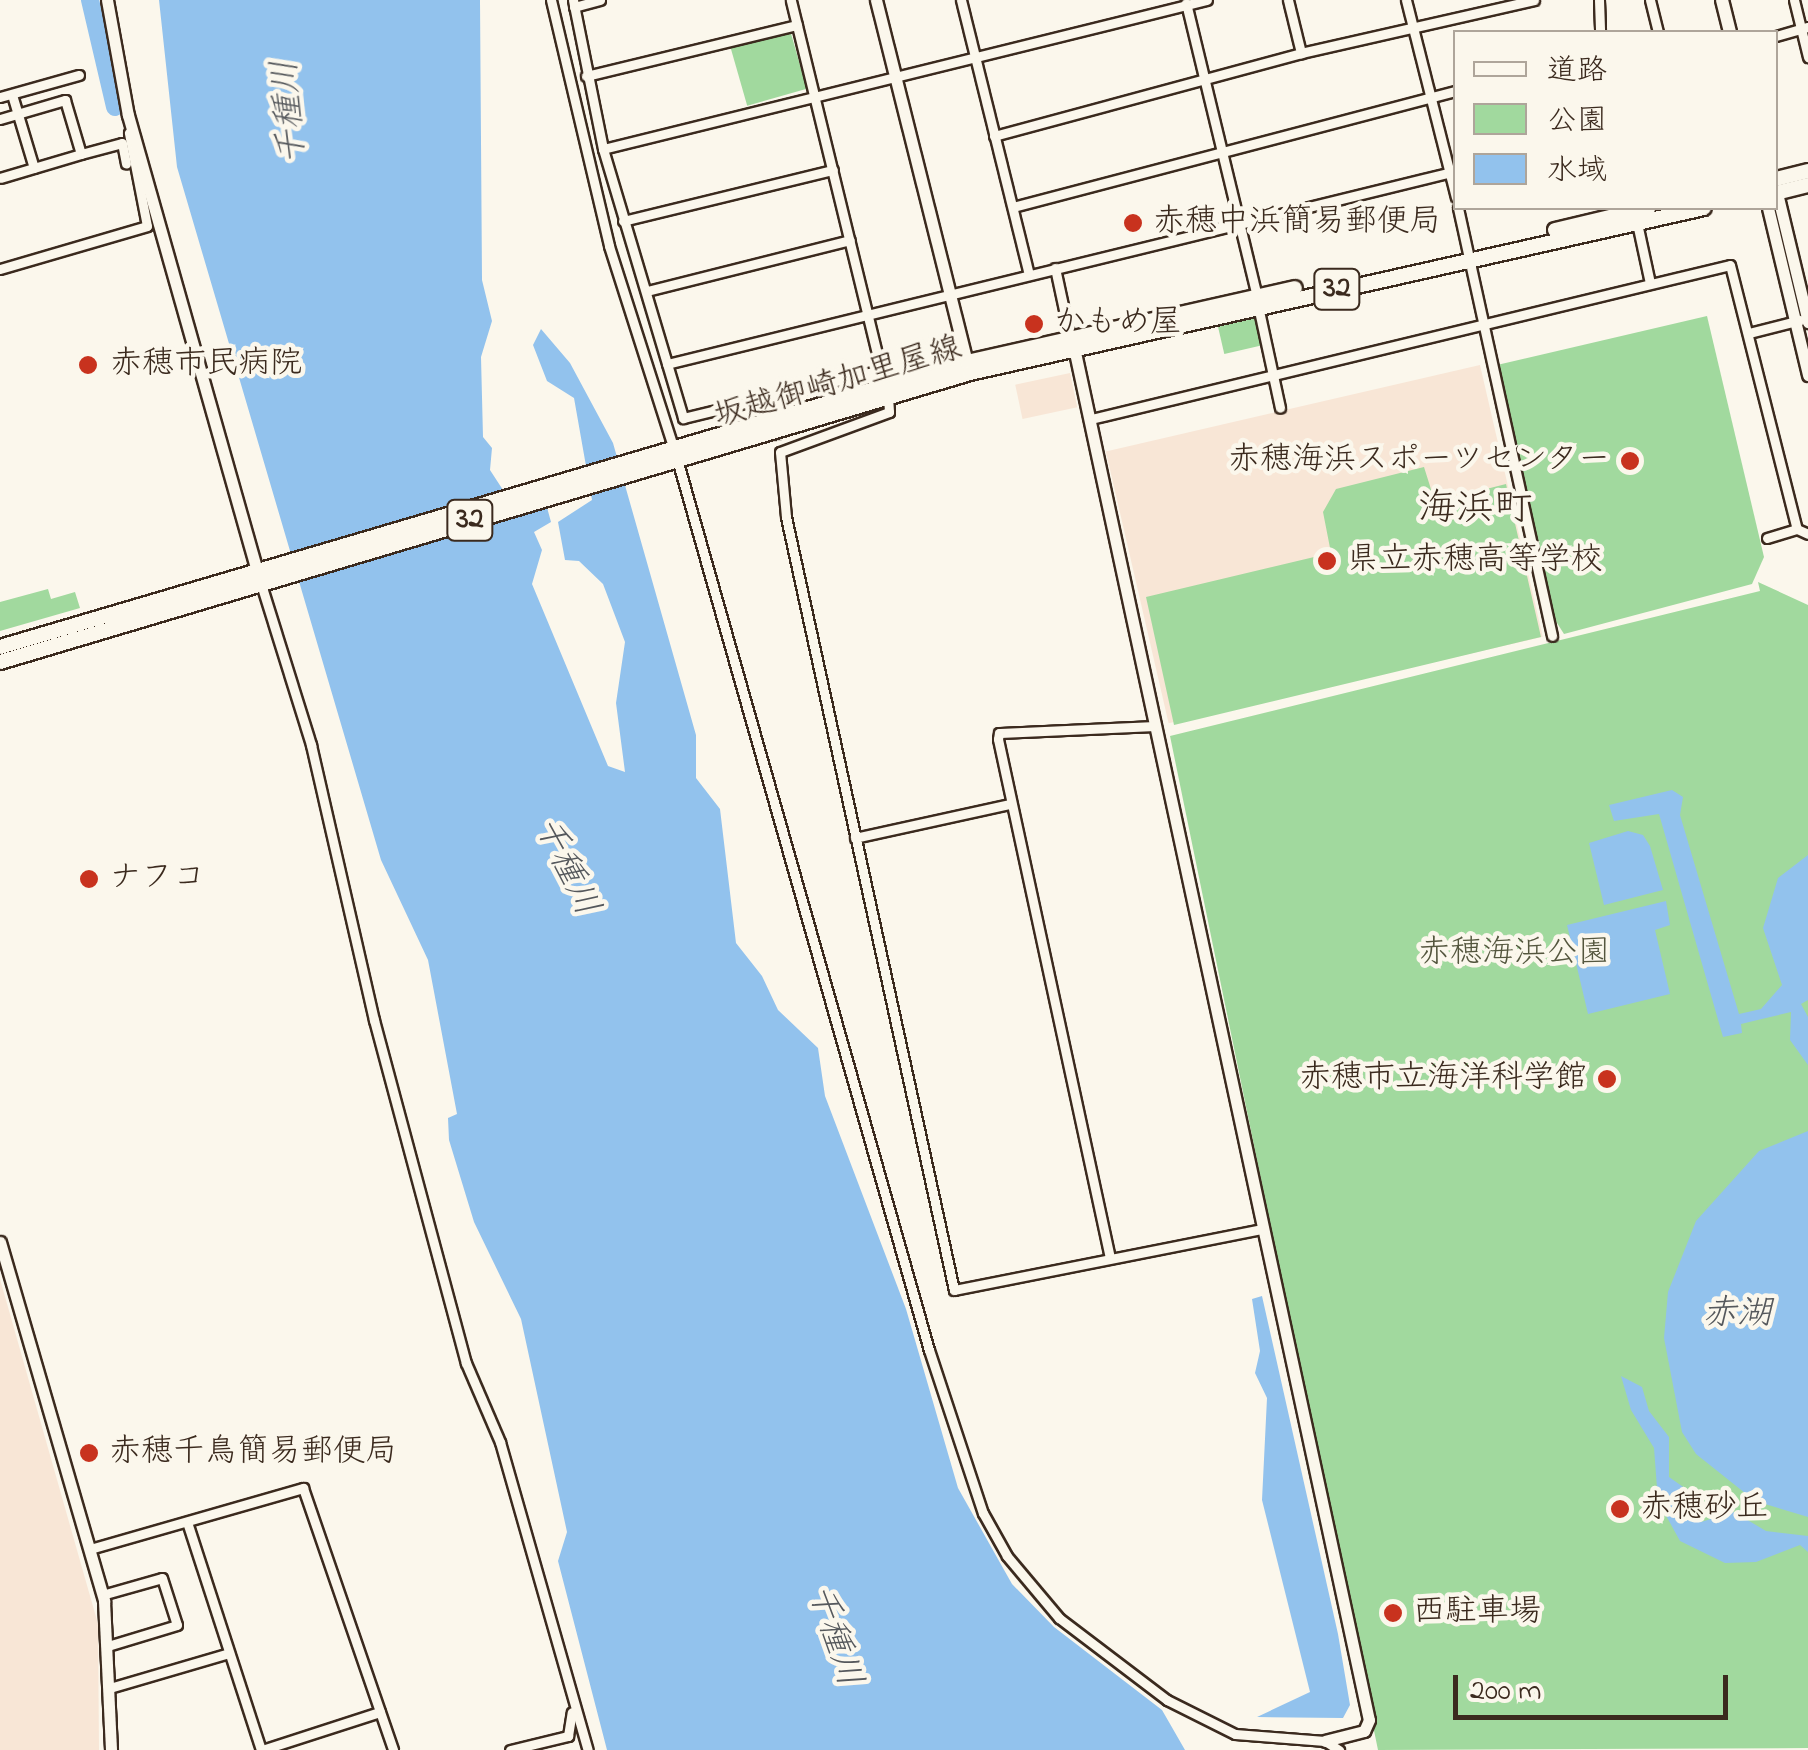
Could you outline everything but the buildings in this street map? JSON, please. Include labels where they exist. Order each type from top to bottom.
[{"type":"main road","points":[[1722,0],[1730,30]]},
{"type":"main road","points":[[1778,179],[1808,172]]},
{"type":"main road","points":[[1778,192],[1808,185]]},
{"type":"main road","name":"坂越御崎加里屋線","points":[[0,647],[264,575],[968,368],[1470,255],[1638,212],[1671,210]]},
{"type":"main road","name":"坂越御崎加里屋線","points":[[0,662],[264,575]]},
{"type":"street","points":[[107,0],[138,190]]},
{"type":"street","points":[[551,0],[589,175],[878,1172],[982,1513],[1025,1579],[1059,1618],[1196,1718],[1234,1734],[1326,1740],[1364,1730],[1368,1720],[1264,1228],[1205,981],[1156,726],[1055,268]]},
{"type":"street","points":[[600,0],[573,3],[586,76],[623,221],[684,418],[768,402],[881,370]]},
{"type":"street","points":[[791,0],[870,314],[889,412],[780,452],[786,517],[954,1290],[1264,1228]]},
{"type":"street","points":[[876,0],[968,368]]},
{"type":"street","points":[[961,0],[1029,274]]},
{"type":"street","points":[[603,149],[1207,0]]},
{"type":"street","points":[[1288,0],[1301,53]]},
{"type":"street","points":[[668,364],[1453,172],[1406,0]]},
{"type":"street","points":[[994,136],[1301,53],[1534,0]]},
{"type":"street","points":[[1599,0],[1600,30]]},
{"type":"street","points":[[1650,0],[1658,30]]},
{"type":"street","points":[[1794,0],[1804,28],[1808,57]]},
{"type":"street","points":[[1186,3],[1240,222],[1280,408]]},
{"type":"street","points":[[586,76],[796,25]]},
{"type":"street","points":[[1778,35],[1804,28]]},
{"type":"street","points":[[0,97],[79,74]]},
{"type":"street","points":[[1012,207],[1222,148],[1453,92]]},
{"type":"street","points":[[13,98],[34,168]]},
{"type":"street","points":[[0,119],[65,100],[81,154]]},
{"type":"street","points":[[128,115],[311,746],[374,1020],[466,1363],[500,1442],[588,1750]]},
{"type":"street","points":[[0,178],[122,144],[147,226],[0,269]]},
{"type":"street","points":[[623,221],[833,170]]},
{"type":"street","points":[[1778,201],[1805,320],[1808,375]]},
{"type":"street","points":[[1459,210],[1552,636]]},
{"type":"street","points":[[1769,210],[1805,320]]},
{"type":"street","points":[[1638,212],[1650,284]]},
{"type":"street","points":[[646,291],[850,240]]},
{"type":"street","points":[[1091,419],[1730,266],[1797,529]]},
{"type":"street","points":[[1749,333],[1805,320]]},
{"type":"street","points":[[1766,538],[1797,529],[1808,534]]},
{"type":"street","points":[[1110,1258],[1010,804],[1000,733],[1156,726]]},
{"type":"street","points":[[856,838],[1010,804]]},
{"type":"street","points":[[0,1242],[102,1595],[110,1646],[111,1750]]},
{"type":"street","points":[[90,1549],[302,1488],[310,1496],[392,1750]]},
{"type":"street","points":[[187,1522],[262,1750],[380,1712]]},
{"type":"street","points":[[102,1595],[162,1578],[177,1625],[110,1646]]},
{"type":"street","points":[[112,1688],[229,1653]]},
{"type":"street","points":[[510,1750],[568,1736],[573,1720],[563,1670]]},
{"type":"street","points":[[1326,1740],[1338,1750]]},
{"type":"shaded area","name":"県立赤穂高等学校","points":[[1480,365],[1543,637],[1169,723],[1106,451]]},
{"type":"shaded area","points":[[1070,373],[1077,407],[1023,419],[1015,385]]},
{"type":"shaded area","points":[[0,1279],[98,1624],[99,1750],[0,1750]]},
{"type":"green space","points":[[790,30],[807,89],[747,106],[730,47]]},
{"type":"green space","name":"赤穂海浜スポーツセンター","points":[[1707,316],[1764,557],[1752,584],[1564,634],[1550,612],[1497,365]]},
{"type":"green space","points":[[1256,318],[1262,345],[1224,354],[1218,327]]},
{"type":"green space","points":[[1424,467],[1435,502],[1506,484],[1541,637],[1174,725],[1146,597],[1331,553],[1323,512],[1336,489]]},
{"type":"green space","name":"赤穂海浜公園","points":[[1758,582],[1808,605],[1808,1748],[1378,1750],[1170,736],[1760,591]]},
{"type":"green space","points":[[48,589],[51,599],[75,592],[80,608],[0,631],[0,602]]},
{"type":"water","name":"千種川","points":[[159,0],[480,0],[482,280],[492,321],[481,357],[483,437],[492,448],[490,470],[503,490],[545,500],[551,522],[534,532],[542,550],[532,584],[608,766],[625,772],[616,703],[625,642],[603,584],[579,561],[565,560],[558,522],[592,500],[574,398],[547,381],[533,345],[541,329],[570,363],[613,443],[696,735],[696,778],[720,809],[736,943],[762,976],[778,1010],[818,1048],[825,1096],[906,1309],[958,1488],[1012,1584],[1054,1627],[1162,1710],[1185,1750],[607,1750],[558,1561],[567,1532],[521,1319],[474,1222],[449,1140],[448,1118],[457,1114],[428,960],[381,860],[177,167]]},
{"type":"water","points":[[1672,790],[1683,797],[1680,815],[1739,1014],[1761,1009],[1782,985],[1763,928],[1778,878],[1808,855],[1808,1000],[1801,1004],[1808,1017],[1808,1065],[1790,1040],[1791,1012],[1741,1024],[1742,1033],[1723,1037],[1659,814],[1614,821],[1609,805]]},
{"type":"water","points":[[1628,831],[1643,835],[1650,846],[1663,890],[1604,905],[1589,843]]},
{"type":"water","points":[[1666,901],[1670,925],[1655,930],[1670,994],[1588,1014],[1567,925]]},
{"type":"water","name":"赤湖","points":[[1808,1131],[1808,1517],[1755,1501],[1696,1454],[1682,1432],[1664,1338],[1668,1292],[1696,1221],[1759,1151]]},
{"type":"water","points":[[1262,1296],[1338,1634],[1350,1705],[1343,1718],[1257,1717],[1310,1692],[1262,1500],[1267,1398],[1255,1373],[1260,1351],[1252,1299]]},
{"type":"water","points":[[1621,1376],[1642,1387],[1649,1411],[1669,1437],[1669,1477],[1699,1498],[1701,1522],[1734,1512],[1766,1531],[1808,1536],[1808,1552],[1800,1545],[1756,1562],[1725,1563],[1680,1541],[1658,1501],[1654,1448],[1631,1410]]},
{"type":"waterway","points":[[90,0],[115,107]]},
{"type":"tunnel","points":[[769,406],[780,452]]},
{"type":"place","name":"赤穂中浜簡易郵便局","points":[[1133,223]]},
{"type":"place","name":"かもめ屋","points":[[1034,324]]},
{"type":"place","name":"赤穂市民病院","points":[[88,365]]},
{"type":"place","name":"赤穂海浜スポーツセンター","points":[[1630,461]]},
{"type":"place","name":"県立赤穂高等学校","points":[[1327,561]]},
{"type":"place","name":"ナフコ","points":[[89,879]]},
{"type":"place","name":"赤穂市立海洋科学館","points":[[1607,1079]]},
{"type":"place","name":"赤穂千鳥簡易郵便局","points":[[89,1453]]},
{"type":"place","name":"赤穂砂丘","points":[[1620,1509]]},
{"type":"place","name":"西駐車場","points":[[1393,1613]]},
{"type":"district","name":"海浜町","points":[[1475,511]]}]
